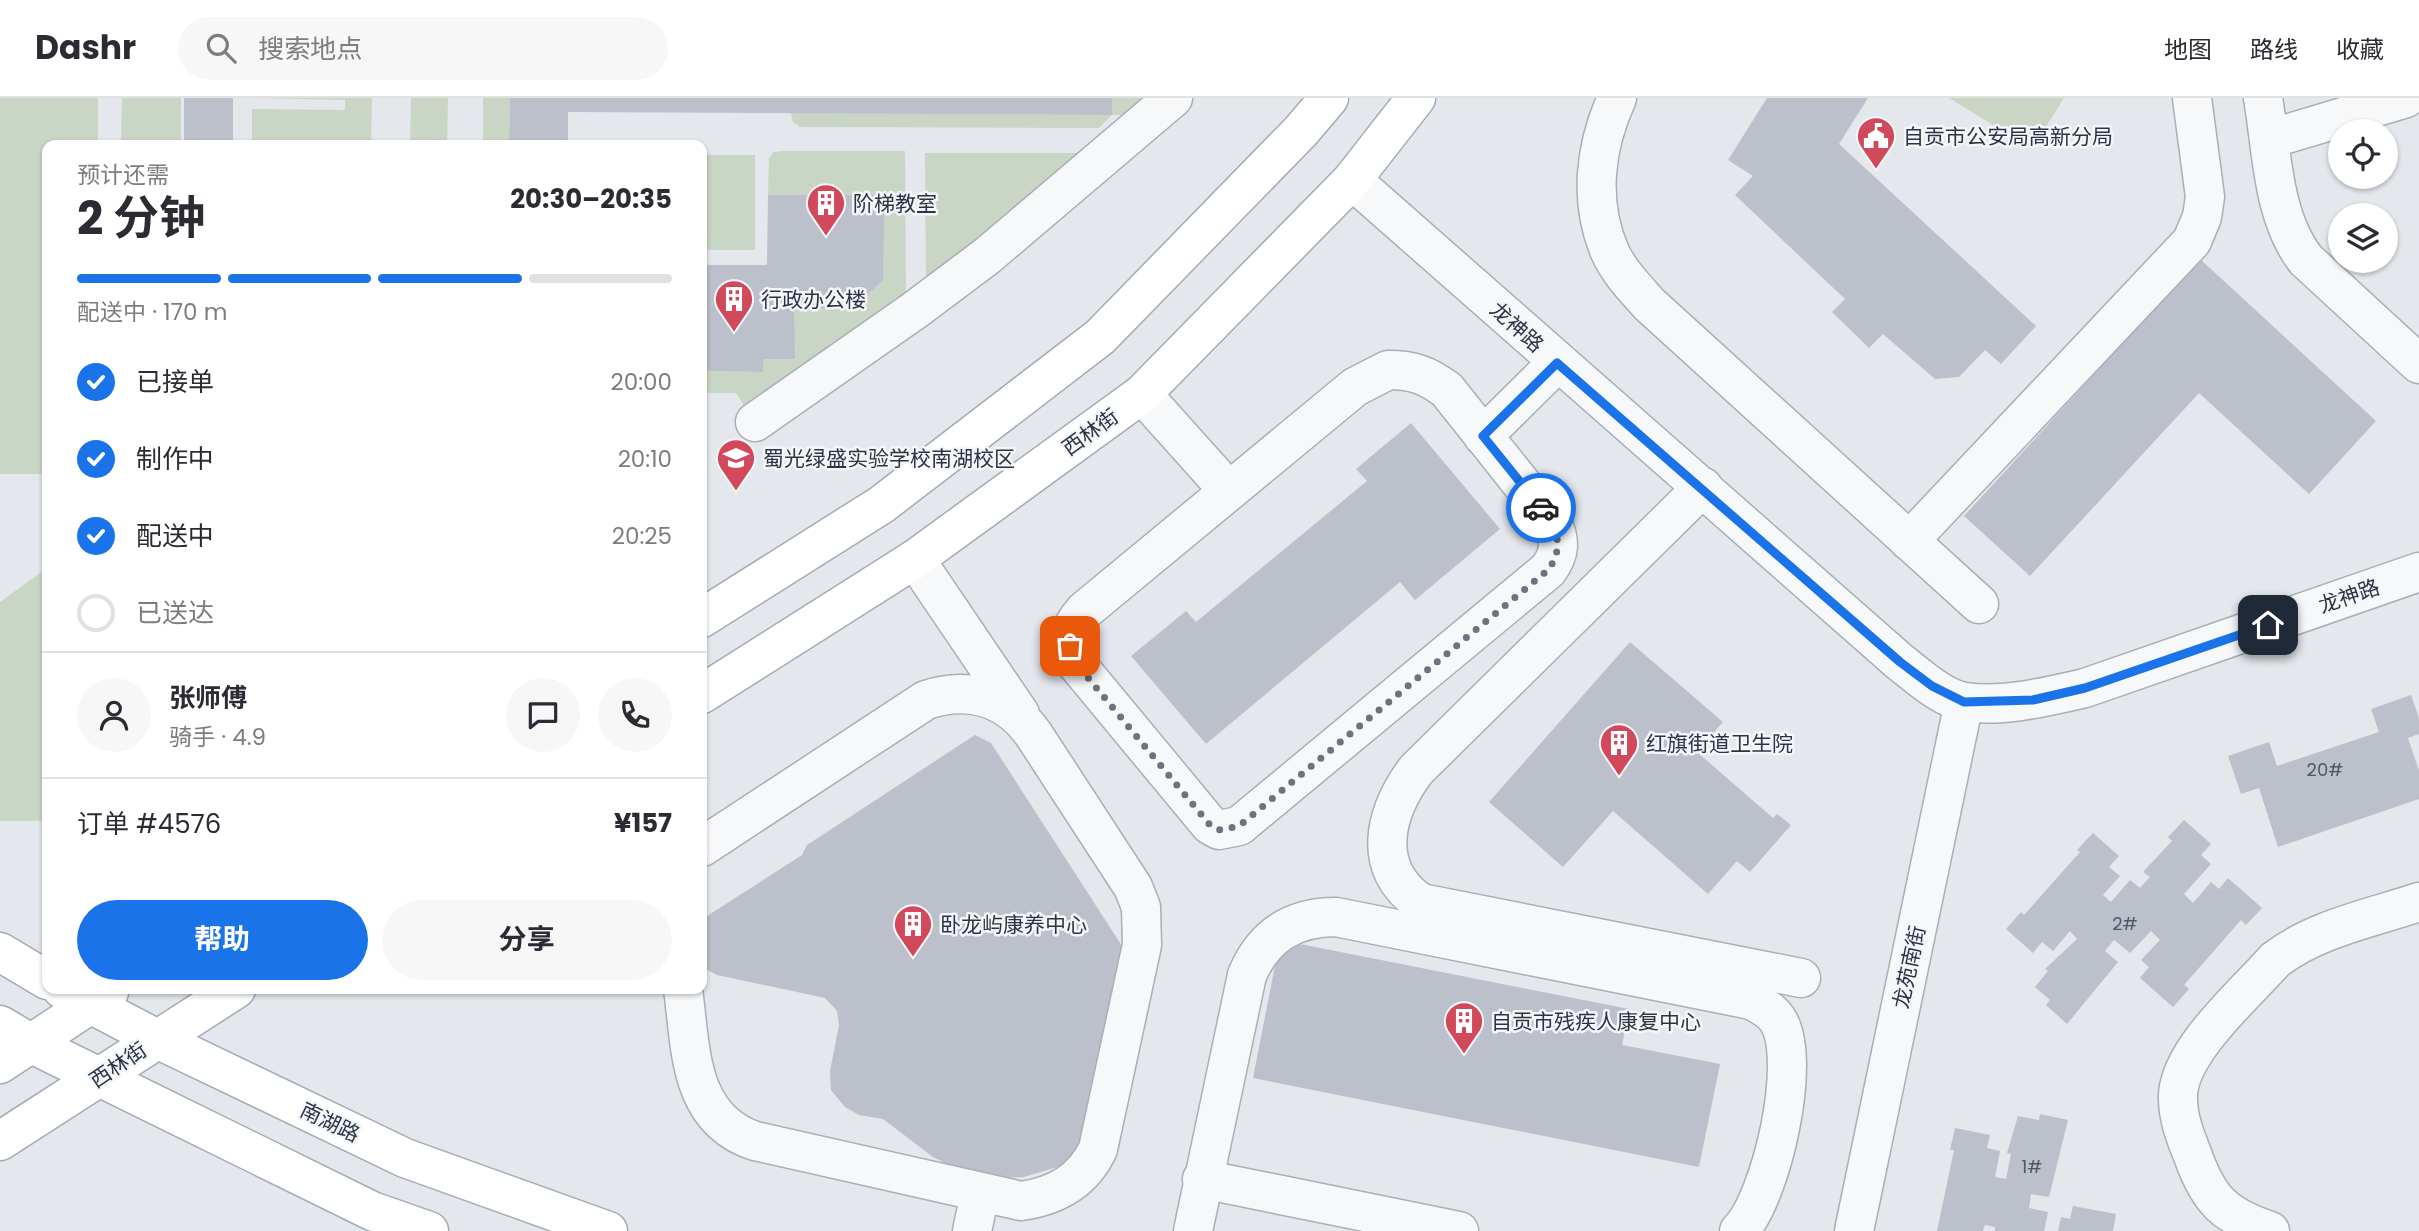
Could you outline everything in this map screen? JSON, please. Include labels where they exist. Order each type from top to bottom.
[{"type":"main road","points":[[707,615],[881,505],[1100,337],[1301,131],[1329,98]]},
{"type":"main road","name":"西林街","points":[[707,691],[915,559],[1142,394],[1352,180],[1416,98]]},
{"type":"main road","points":[[0,952],[42,977]]},
{"type":"main road","points":[[0,1064],[32,1044],[88,994]]},
{"type":"main road","name":"南湖路","points":[[88,994],[157,1039],[405,1158],[608,1231]]},
{"type":"main road","name":"西林街","points":[[0,1141],[228,994]]},
{"type":"main road","points":[[0,1025],[32,1044],[372,1211],[429,1231]]},
{"type":"street","points":[[755,422],[987,256],[1173,98]]},
{"type":"street","points":[[1617,98],[1603,129],[1596,169],[1600,213],[1610,251],[1626,278],[1649,304],[1979,604]]},
{"type":"street","points":[[1909,541],[2192,241],[2202,217],[2205,197],[2192,98]]},
{"type":"street","points":[[2263,98],[2283,213],[2294,245],[2306,260],[2419,364]]},
{"type":"street","points":[[2270,139],[2406,98]]},
{"type":"street","name":"龙神路","points":[[1352,180],[1900,662],[1932,686],[1964,702],[2033,700],[2085,688],[2419,572]]},
{"type":"street","points":[[1483,436],[1557,363]]},
{"type":"street","points":[[1388,370],[1410,370],[1428,376],[1447,390],[1552,522],[1557,533],[1557,558],[1548,570],[1239,826],[1219,830],[1210,825],[1075,662],[1069,635],[1072,624],[1084,611],[1229,491],[1355,387],[1388,370]]},
{"type":"street","points":[[1142,394],[1229,491]]},
{"type":"street","points":[[1703,487],[1416,770],[1399,792],[1391,813],[1388,857],[1393,876],[1405,893],[1421,903],[1801,978]]},
{"type":"street","points":[[684,994],[697,1086],[709,1109],[729,1128],[755,1141],[980,1194],[1021,1201],[1038,1199],[1065,1188],[1092,1161],[1102,1137],[1142,945],[1141,907],[1133,887],[915,559]]},
{"type":"street","points":[[707,845],[926,700],[941,695],[974,694],[1003,704],[1025,722]]},
{"type":"street","name":"龙苑南街","points":[[1854,1231],[1964,702]]},
{"type":"street","points":[[2270,1231],[2228,1212],[2202,1181],[2180,1119],[2178,1091],[2184,1069],[2194,1051],[2275,960],[2288,949],[2312,938],[2419,902]]},
{"type":"street","points":[[1193,1231],[1239,998],[1254,958],[1274,936],[1299,920],[1336,917],[1751,1000],[1766,1008],[1778,1020],[1784,1039],[1786,1087],[1769,1177],[1760,1201],[1739,1231]]},
{"type":"street","points":[[1202,1179],[1459,1231]]},
{"type":"street","points":[[972,1231],[980,1194]]},
{"type":"green space","points":[[0,98],[98,98],[98,140],[42,140],[42,474],[0,474]]},
{"type":"green space","points":[[122,98],[181,98],[181,140],[121,140]]},
{"type":"green space","points":[[252,98],[372,98],[371,140],[252,140],[252,109],[345,110],[345,100]]},
{"type":"green space","points":[[411,98],[448,98],[447,140],[410,140]]},
{"type":"green space","points":[[483,98],[510,98],[509,140],[483,140]]},
{"type":"green space","points":[[1112,98],[1161,98],[1145,115],[1112,115],[1099,128],[800,127],[793,122],[791,113],[1111,115]]},
{"type":"green space","points":[[1949,98],[2064,98],[2032,149]]},
{"type":"green space","points":[[905,151],[906,297],[748,412],[736,393],[707,393],[707,371],[762,372],[763,359],[794,308],[854,308],[883,280],[885,195],[768,195],[769,158],[774,152]]},
{"type":"green space","points":[[925,153],[1081,153],[1029,199],[926,280]]},
{"type":"green space","points":[[707,155],[755,155],[755,250],[707,250]]},
{"type":"green space","points":[[42,572],[42,821],[0,821],[0,602]]},
{"type":"building","points":[[184,98],[233,98],[233,140],[184,140]]},
{"type":"building","points":[[510,98],[1112,98],[1112,115],[568,112],[568,140],[509,140]]},
{"type":"building","points":[[1767,98],[1868,98],[1839,144],[2036,326],[2001,364],[1985,350],[1959,377],[1935,379],[1883,334],[1869,348],[1832,312],[1845,299],[1735,195],[1753,176],[1728,160]]},
{"type":"building","name":"阶梯教室","points":[[768,195],[885,195],[883,280],[854,308],[794,308],[795,359],[763,359],[763,372],[707,371],[707,265],[767,265]]},
{"type":"building","points":[[2200,259],[2376,421],[2309,494],[2199,393],[2030,576],[1964,516]]},
{"type":"building","points":[[1411,423],[1500,529],[1415,600],[1400,582],[1206,744],[1131,656],[1186,611],[1196,622],[1367,481],[1356,469]]},
{"type":"building","name":"红旗街道卫生院","points":[[1630,642],[1723,722],[1697,752],[1773,818],[1777,814],[1791,825],[1750,872],[1737,861],[1708,894],[1613,811],[1563,867],[1489,802]]},
{"type":"building","points":[[2411,695],[2419,718],[2419,734],[2408,738],[2419,771],[2419,799],[2278,847],[2259,788],[2241,794],[2228,756],[2269,742],[2277,766],[2379,732],[2371,709]]},
{"type":"building","name":"卧龙屿康养中心","points":[[975,735],[991,743],[1122,946],[1080,1148],[1064,1165],[1024,1177],[1004,1178],[964,1172],[933,1157],[883,1119],[859,1115],[845,1107],[831,1090],[830,1071],[839,1025],[837,1011],[825,998],[717,975],[707,970],[707,916],[802,855],[807,845]]},
{"type":"building","points":[[2184,820],[2211,844],[2201,855],[2211,864],[2184,894],[2193,903],[2211,882],[2219,889],[2228,878],[2262,908],[2246,925],[2241,920],[2184,985],[2189,989],[2173,1007],[2140,978],[2149,967],[2141,960],[2160,940],[2151,931],[2130,953],[2114,940],[2105,951],[2118,962],[2067,1024],[2046,1005],[2050,1000],[2035,987],[2048,971],[2045,969],[2077,939],[2070,931],[2053,951],[2042,942],[2033,953],[2006,929],[2021,912],[2024,915],[2080,852],[2077,850],[2093,833],[2119,856],[2109,867],[2120,876],[2103,895],[2111,902],[2130,880],[2140,888],[2150,877],[2143,872],[2172,841],[2168,837]]},
{"type":"building","name":"自贡市残疾人康复中心","points":[[1280,940],[1629,1009],[1622,1045],[1720,1064],[1699,1167],[1253,1078]]},
{"type":"building","points":[[2040,1114],[2068,1120],[2049,1197],[2031,1194],[2029,1208],[2048,1212],[2044,1231],[1995,1231],[1995,1227],[1985,1225],[1983,1231],[1937,1231],[1954,1150],[1950,1150],[1955,1128],[1990,1135],[1987,1148],[2000,1151],[1995,1177],[2006,1179],[2011,1154],[2007,1153],[2018,1116],[2039,1120]]},
{"type":"building","points":[[2073,1206],[2116,1214],[2113,1231],[2058,1231],[2061,1217],[2070,1219]]},
{"type":"way so far","points":[[1070,646],[1075,662],[1210,825],[1219,830],[1229,830],[1239,826],[1548,570],[1557,558],[1559,544],[1552,522],[1541,508]]},
{"type":"place","name":"自贡市公安局高新分局","points":[[1876,170]]},
{"type":"place","name":"阶梯教室","points":[[826,237]]},
{"type":"place","name":"行政办公楼","points":[[734,333]]},
{"type":"place","name":"蜀光绿盛实验学校南湖校区","points":[[736,492]]},
{"type":"place","name":"红旗街道卫生院","points":[[1619,777]]},
{"type":"place","name":"卧龙屿康养中心","points":[[913,958]]},
{"type":"place","name":"自贡市残疾人康复中心","points":[[1464,1055]]},
{"type":"route","points":[[1541,508],[1483,436],[1557,363],[1703,487],[1900,662],[1932,686],[1964,702],[2033,700],[2085,688],[2268,625]]}]
